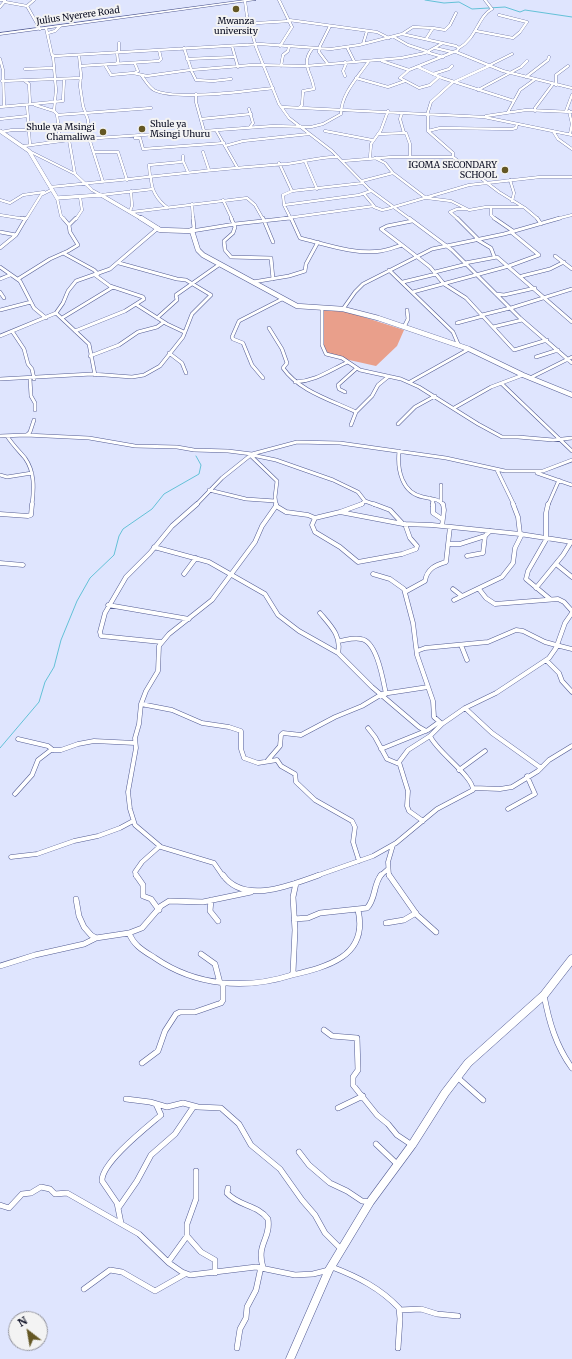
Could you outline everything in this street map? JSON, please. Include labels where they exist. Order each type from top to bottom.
[{"type":"highway","name":"Julius Nyerere Road","points":[[0,34],[254,0]]},
{"type":"main road","points":[[1,132],[24,146],[29,151],[48,180],[51,189],[57,198],[101,195],[158,228],[163,230],[190,231],[200,253],[297,306],[343,309],[378,318],[469,349],[523,375],[572,395]]},
{"type":"main road","points":[[290,1359],[331,1268],[370,1202],[412,1145],[431,1113],[468,1063],[544,995],[572,958]]},
{"type":"street","points":[[0,0],[28,6]]},
{"type":"street","points":[[28,6],[34,0]]},
{"type":"street","points":[[279,0],[282,4],[291,29],[280,46]]},
{"type":"street","points":[[439,77],[430,84],[420,88],[400,77],[409,70],[444,57],[465,45],[476,32],[486,12],[491,8],[485,0]]},
{"type":"street","points":[[0,7],[5,1]]},
{"type":"street","points":[[245,1],[247,16],[255,45],[279,104],[292,120],[343,161],[371,191],[447,246],[466,263],[522,320],[572,363]]},
{"type":"street","points":[[28,6],[40,29]]},
{"type":"street","points":[[53,56],[255,45],[289,46],[312,49],[346,47],[394,37],[413,27],[445,30],[450,25],[456,13]]},
{"type":"street","points":[[476,32],[513,38],[520,32],[527,22],[499,15]]},
{"type":"street","points":[[257,23],[289,21],[381,33],[389,38]]},
{"type":"street","points":[[48,34],[55,31],[60,26]]},
{"type":"street","points":[[328,64],[320,54],[320,49],[330,26]]},
{"type":"street","points":[[46,28],[53,56],[56,79],[56,102],[54,111]]},
{"type":"street","points":[[426,38],[433,28]]},
{"type":"street","points":[[363,44],[367,31]]},
{"type":"street","points":[[402,34],[426,38],[459,48]]},
{"type":"street","points":[[394,37],[408,45],[444,57]]},
{"type":"street","points":[[116,64],[118,62],[119,43]]},
{"type":"street","points":[[105,65],[111,75],[134,73],[142,76],[191,70],[263,65],[306,66],[409,56],[435,48],[443,43]]},
{"type":"street","points":[[232,46],[238,67]]},
{"type":"street","points":[[281,66],[283,55],[288,50],[289,46]]},
{"type":"street","points":[[346,47],[354,61]]},
{"type":"street","points":[[184,48],[196,80],[213,81],[231,79]]},
{"type":"street","points":[[435,48],[444,51],[454,51],[509,73],[572,88]]},
{"type":"street","points":[[300,108],[302,104],[303,91],[314,90],[313,78],[306,66],[305,59],[312,49]]},
{"type":"street","points":[[80,66],[159,61],[161,59],[160,50]]},
{"type":"street","points":[[428,131],[427,115],[431,102],[453,82],[512,54]]},
{"type":"street","points":[[79,55],[81,78],[80,86],[85,113],[88,120],[89,138],[95,152],[103,182]]},
{"type":"street","points":[[187,59],[234,57]]},
{"type":"street","points":[[526,77],[539,68],[549,57]]},
{"type":"street","points":[[0,59],[2,65],[1,98],[4,106]]},
{"type":"street","points":[[380,60],[409,70]]},
{"type":"street","points":[[196,94],[196,102],[204,130],[250,127],[315,126],[340,115],[346,94],[369,61]]},
{"type":"street","points":[[478,90],[521,67],[527,61]]},
{"type":"street","points":[[345,62],[346,65],[343,70],[345,76]]},
{"type":"street","points":[[134,73],[138,71],[135,64]]},
{"type":"street","points":[[433,74],[450,69],[452,66]]},
{"type":"street","points":[[556,85],[556,75],[568,66]]},
{"type":"street","points":[[418,67],[453,82],[514,101]]},
{"type":"street","points":[[25,69],[54,68]]},
{"type":"street","points":[[142,76],[149,86],[155,90],[168,93],[196,94],[273,88]]},
{"type":"street","points":[[1,82],[81,78]]},
{"type":"street","points":[[356,78],[388,87],[405,81]]},
{"type":"street","points":[[0,107],[64,100],[64,79]]},
{"type":"street","points":[[24,80],[29,84],[28,116],[30,145]]},
{"type":"street","points":[[508,112],[520,90],[534,80]]},
{"type":"street","points":[[536,111],[535,108],[553,84]]},
{"type":"street","points":[[282,108],[388,111],[427,115],[481,117],[571,135],[572,124],[569,111],[572,95]]},
{"type":"street","points":[[29,104],[54,111],[57,115],[60,141]]},
{"type":"street","points":[[57,115],[151,108]]},
{"type":"street","points":[[249,109],[253,123],[250,127]]},
{"type":"street","points":[[370,158],[370,147],[372,140],[378,134],[388,111]]},
{"type":"street","points":[[481,117],[508,112],[569,111]]},
{"type":"street","points":[[402,113],[400,119],[404,133],[408,135],[409,138],[410,157]]},
{"type":"street","points":[[201,119],[250,114]]},
{"type":"street","points":[[0,119],[28,116]]},
{"type":"street","points":[[428,131],[440,128],[512,129],[516,128],[517,124]]},
{"type":"street","points":[[1,132],[12,130],[29,130]]},
{"type":"street","points":[[216,130],[237,167]]},
{"type":"street","points":[[325,131],[372,140]]},
{"type":"street","points":[[428,131],[452,152],[453,157],[535,216],[541,224]]},
{"type":"street","points":[[553,131],[558,139],[571,148]]},
{"type":"street","points":[[378,134],[404,133]]},
{"type":"street","points":[[24,146],[89,138],[156,134]]},
{"type":"street","points":[[119,136],[122,138],[140,138],[143,149],[225,144],[309,134]]},
{"type":"street","points":[[69,140],[75,174]]},
{"type":"street","points":[[29,151],[75,174],[92,190],[101,195],[153,189]]},
{"type":"street","points":[[95,152],[118,152],[127,180]]},
{"type":"street","points":[[203,152],[209,170]]},
{"type":"street","points":[[182,156],[188,172]]},
{"type":"street","points":[[343,161],[370,158],[453,157]]},
{"type":"street","points":[[0,248],[16,235],[41,195],[51,189],[188,172],[305,161],[319,158],[338,158]]},
{"type":"street","points":[[374,158],[385,163],[393,173],[426,198],[453,202],[468,209]]},
{"type":"street","points":[[168,208],[159,201],[153,189],[148,167],[149,165],[183,161]]},
{"type":"street","points":[[305,161],[317,189]]},
{"type":"street","points":[[279,163],[292,191]]},
{"type":"street","points":[[393,173],[362,182],[317,189],[292,191],[283,195],[284,205],[300,238],[352,250],[363,251],[380,251],[402,245]]},
{"type":"street","points":[[190,231],[374,207],[382,210],[464,186],[486,182],[547,177],[572,177]]},
{"type":"street","points":[[510,180],[514,193],[512,200]]},
{"type":"street","points":[[131,191],[131,212],[240,198],[250,199],[263,221],[272,242]]},
{"type":"street","points":[[284,205],[364,194],[371,191]]},
{"type":"street","points":[[0,200],[10,203],[23,195],[45,192]]},
{"type":"street","points":[[364,194],[374,207]]},
{"type":"street","points":[[69,225],[74,222],[82,210],[80,197]]},
{"type":"street","points":[[18,279],[30,273],[49,259],[78,245],[70,232],[69,225],[61,216],[57,198]]},
{"type":"street","points":[[223,200],[235,224],[233,233],[224,241],[224,246],[228,254],[231,257],[271,258],[273,279]]},
{"type":"street","points":[[190,231],[194,228],[192,204]]},
{"type":"street","points":[[413,292],[509,266],[539,255],[512,231],[494,220],[491,214],[491,207]]},
{"type":"street","points":[[494,256],[491,248],[477,239],[450,212],[461,208],[522,207]]},
{"type":"street","points":[[0,215],[25,219]]},
{"type":"street","points":[[343,309],[350,301],[358,287],[415,255],[422,254],[432,249],[541,224],[572,215]]},
{"type":"street","points":[[412,220],[387,226],[381,229],[415,255],[435,273],[444,284],[466,298],[515,351],[547,340]]},
{"type":"street","points":[[0,336],[56,313],[70,287],[81,279],[97,275],[119,263],[158,228]]},
{"type":"street","points":[[0,232],[16,235]]},
{"type":"street","points":[[253,282],[289,276],[306,271],[306,264],[318,242]]},
{"type":"street","points":[[64,253],[94,270],[100,280],[113,287],[143,297],[143,300],[137,304],[75,331]]},
{"type":"street","points":[[403,282],[408,283],[421,277],[466,263],[497,256],[522,276],[558,311],[572,322]]},
{"type":"street","points":[[555,256],[572,269]]},
{"type":"street","points":[[522,276],[547,270],[564,262]]},
{"type":"street","points":[[0,379],[32,379],[95,375],[132,377],[144,375],[160,366],[183,337],[192,314],[211,295],[185,280],[119,263]]},
{"type":"street","points":[[157,318],[176,302],[178,299],[177,294],[220,264]]},
{"type":"street","points":[[0,267],[18,279],[27,292],[34,308],[46,318]]},
{"type":"street","points":[[389,270],[452,331],[459,346]]},
{"type":"street","points":[[0,279],[10,275]]},
{"type":"street","points":[[62,318],[113,287]]},
{"type":"street","points":[[496,294],[504,295],[535,288]]},
{"type":"street","points":[[457,323],[572,289],[572,292]]},
{"type":"street","points":[[0,292],[4,298]]},
{"type":"street","points":[[263,378],[252,366],[243,343],[233,339],[232,337],[239,321],[282,299]]},
{"type":"street","points":[[0,310],[31,302]]},
{"type":"street","points":[[137,304],[157,318],[184,332]]},
{"type":"street","points":[[322,308],[323,319],[321,324],[321,336],[324,352],[348,362],[357,368],[410,382],[435,396],[474,422],[503,437],[519,437],[532,440],[572,438]]},
{"type":"street","points":[[404,327],[408,319],[407,310]]},
{"type":"street","points":[[56,313],[89,344],[90,356],[95,375]]},
{"type":"street","points":[[493,327],[522,320]]},
{"type":"street","points":[[90,356],[120,345],[138,332],[157,327],[164,322]]},
{"type":"street","points":[[269,328],[281,346],[286,357],[287,363],[283,366],[288,377],[303,388],[356,412]]},
{"type":"street","points":[[12,331],[24,349],[28,364],[32,369],[31,396],[35,403],[35,410]]},
{"type":"street","points":[[410,382],[469,349]]},
{"type":"street","points":[[536,357],[558,350]]},
{"type":"street","points":[[170,353],[180,360],[186,373]]},
{"type":"street","points":[[530,378],[572,357]]},
{"type":"street","points":[[295,382],[315,380],[348,362]]},
{"type":"street","points":[[345,392],[339,389],[338,385],[357,368]]},
{"type":"street","points":[[454,408],[491,387],[523,375]]},
{"type":"street","points":[[351,425],[356,412],[372,396],[378,385],[389,376]]},
{"type":"street","points":[[502,384],[572,451]]},
{"type":"street","points":[[398,424],[416,407],[435,396]]},
{"type":"street","points":[[26,435],[30,432],[34,420]]},
{"type":"street","points":[[0,436],[26,435],[89,438],[136,446],[177,447],[194,450],[228,451],[266,458],[345,486],[361,494],[364,501],[388,509],[404,524],[410,538],[417,546],[416,549],[402,554],[358,562],[340,547],[315,532],[312,525],[315,518]]},
{"type":"street","points":[[0,514],[26,516],[31,514],[32,473],[26,460],[14,448],[7,436]]},
{"type":"street","points":[[161,642],[101,636],[102,621],[108,605],[126,577],[150,553],[164,533],[190,511],[209,490],[251,455],[286,444],[309,442],[340,443],[399,451],[446,458],[498,470],[535,472],[549,469],[572,460]]},
{"type":"street","points":[[266,458],[271,449]]},
{"type":"street","points":[[399,451],[399,473],[405,484],[416,494],[441,501]]},
{"type":"street","points":[[251,455],[277,481],[276,506],[262,526],[255,542],[208,605],[169,634],[161,642],[158,650],[157,673],[148,687],[141,704],[135,743],[135,755],[128,792],[133,821],[138,828],[160,846],[214,863],[227,881],[237,888],[251,892]]},
{"type":"street","points":[[454,600],[496,581],[513,563],[515,548],[521,534],[515,504],[508,493],[504,480],[498,470]]},
{"type":"street","points":[[535,472],[572,484]]},
{"type":"street","points":[[0,475],[7,478],[32,473]]},
{"type":"street","points":[[550,599],[528,582],[526,576],[534,558],[546,538],[546,513],[549,501],[559,480]]},
{"type":"street","points":[[441,485],[441,501],[443,505],[442,526]]},
{"type":"street","points":[[209,490],[246,499],[275,501]]},
{"type":"street","points":[[430,498],[433,501],[433,514],[442,519]]},
{"type":"street","points":[[276,506],[290,513],[308,515],[315,518],[358,506],[364,501]]},
{"type":"street","points":[[340,512],[404,524],[442,526],[521,534],[571,542],[556,564],[536,588]]},
{"type":"street","points":[[405,592],[425,581],[426,575],[435,565],[446,562],[450,527]]},
{"type":"street","points":[[467,556],[483,553],[486,536],[490,531]]},
{"type":"street","points":[[449,544],[460,544],[486,536]]},
{"type":"street","points":[[154,547],[209,562],[265,594],[275,611],[291,625],[338,653],[372,687],[384,694],[419,727],[426,731]]},
{"type":"street","points":[[184,574],[196,558]]},
{"type":"street","points":[[0,563],[23,565]]},
{"type":"street","points":[[556,564],[571,575]]},
{"type":"street","points":[[373,574],[396,582],[405,592],[413,623],[415,644],[433,701],[434,717],[441,723]]},
{"type":"street","points":[[453,589],[462,596]]},
{"type":"street","points":[[381,748],[426,731],[441,723],[465,708],[496,693],[552,655],[566,621],[572,612],[561,600],[550,599],[495,604],[486,598],[479,589]]},
{"type":"street","points":[[108,605],[189,619]]},
{"type":"street","points":[[320,613],[335,631],[339,641],[340,649],[338,653]]},
{"type":"street","points":[[417,651],[422,648],[488,642],[516,630],[523,631],[545,642],[572,649]]},
{"type":"street","points":[[339,641],[362,639],[374,647],[384,694]]},
{"type":"street","points":[[415,644],[422,648]]},
{"type":"street","points":[[461,645],[467,660]]},
{"type":"street","points":[[546,660],[557,671],[562,681],[572,692]]},
{"type":"street","points":[[267,761],[278,749],[281,735],[283,733],[301,735],[384,694],[428,687]]},
{"type":"street","points":[[141,704],[151,707],[171,709],[192,719],[238,730],[242,733],[241,749],[244,758],[254,763],[276,760],[281,766],[295,774],[296,782],[315,800],[352,821],[355,827],[353,842],[358,861]]},
{"type":"street","points":[[465,708],[487,729],[541,768]]},
{"type":"street","points":[[423,821],[409,811],[407,806],[408,791],[399,764],[400,758],[430,736],[441,723]]},
{"type":"street","points":[[368,728],[389,761],[399,764]]},
{"type":"street","points":[[430,736],[438,750],[459,770],[474,788]]},
{"type":"street","points":[[18,739],[48,746],[53,750]]},
{"type":"street","points":[[15,794],[32,775],[41,757],[53,750],[61,750],[78,744],[94,741],[135,743]]},
{"type":"street","points":[[0,966],[35,955],[84,944],[96,938],[129,933],[142,928],[161,906],[169,901],[203,902],[296,883],[358,861],[393,845],[437,809],[474,788],[509,788],[572,746]]},
{"type":"street","points":[[459,770],[485,751]]},
{"type":"street","points":[[508,809],[535,794],[527,776]]},
{"type":"street","points":[[11,857],[42,853],[74,841],[98,836],[120,828],[133,821]]},
{"type":"street","points":[[393,845],[388,869],[390,879],[408,905],[426,925],[436,932]]},
{"type":"street","points":[[159,910],[151,900],[142,896],[142,882],[136,877],[135,873],[136,868],[152,851],[160,846]]},
{"type":"street","points":[[294,919],[308,918],[320,913],[358,910],[370,906],[372,903],[374,887],[382,873],[388,869]]},
{"type":"street","points":[[292,975],[294,964],[293,897],[296,883]]},
{"type":"street","points":[[76,899],[79,917],[89,934],[96,938]]},
{"type":"street","points":[[211,900],[210,912],[218,921]]},
{"type":"street","points":[[129,933],[131,939],[137,946],[166,966],[185,975],[221,983],[264,981],[316,970],[344,957],[350,951],[359,933],[360,920],[358,910]]},
{"type":"street","points":[[386,923],[404,920],[416,913]]},
{"type":"street","points":[[142,1063],[158,1051],[165,1031],[176,1014],[180,1012],[195,1012],[221,1003],[223,1000],[221,983],[215,964],[201,954]]},
{"type":"street","points":[[544,995],[552,1030],[560,1050],[572,1068]]},
{"type":"street","points":[[324,1030],[332,1036],[356,1038],[358,1044],[358,1070],[352,1080],[356,1089],[377,1115],[388,1124],[397,1135],[412,1145]]},
{"type":"street","points":[[457,1077],[483,1100]]},
{"type":"street","points":[[338,1108],[363,1096]]},
{"type":"street","points":[[126,1099],[170,1106],[183,1103],[194,1106],[221,1108],[233,1117],[242,1128],[251,1145],[280,1169],[302,1200],[315,1215],[325,1233],[342,1250]]},
{"type":"street","points":[[121,1223],[117,1202],[102,1181],[103,1173],[128,1143],[161,1115],[156,1104]]},
{"type":"street","points":[[119,1207],[137,1181],[151,1155],[175,1134],[194,1106]]},
{"type":"street","points":[[376,1144],[398,1164]]},
{"type":"street","points":[[299,1152],[309,1165],[330,1183],[347,1191],[362,1201],[370,1202]]},
{"type":"street","points":[[196,1171],[195,1204],[185,1230],[187,1236],[195,1247],[215,1260],[215,1273]]},
{"type":"street","points":[[0,1204],[9,1208],[22,1194],[27,1195],[39,1188],[44,1187],[48,1187],[55,1194],[67,1193],[121,1223],[147,1240],[168,1261],[185,1274],[196,1276],[241,1268],[262,1267],[286,1275],[312,1274],[331,1268],[348,1272],[377,1288],[394,1302],[400,1310],[398,1348]]},
{"type":"street","points":[[228,1188],[227,1193],[234,1201],[267,1217],[269,1223],[268,1231],[260,1254],[262,1267],[256,1290],[247,1307],[246,1318],[240,1330],[237,1348]]},
{"type":"street","points":[[168,1261],[187,1236]]},
{"type":"street","points":[[84,1289],[110,1270],[121,1271],[147,1287],[155,1290],[185,1274]]},
{"type":"street","points":[[400,1310],[421,1309],[436,1314],[458,1316]]},
{"type":"shaded area","points":[[322,310],[348,312],[404,330],[397,346],[376,366],[327,355],[322,343],[321,335],[324,323]]},
{"type":"waterway","points":[[425,0],[444,3],[459,2],[472,9],[505,7],[520,12],[525,10],[572,17]]},
{"type":"waterway","points":[[0,748],[39,702],[45,682],[54,667],[61,640],[77,601],[90,578],[114,555],[119,536],[123,529],[152,509],[164,494],[199,474],[201,465],[196,456]]},
{"type":"place","name":"Mwanza university","points":[[236,9]]},
{"type":"place","name":"Shule ya Msingi Uhuru","points":[[142,129]]},
{"type":"place","name":"Shule ya Msingi Chamaliwa","points":[[103,132]]},
{"type":"place","name":"IGOMA SECONDARY SCHOOL","points":[[505,170]]}]
